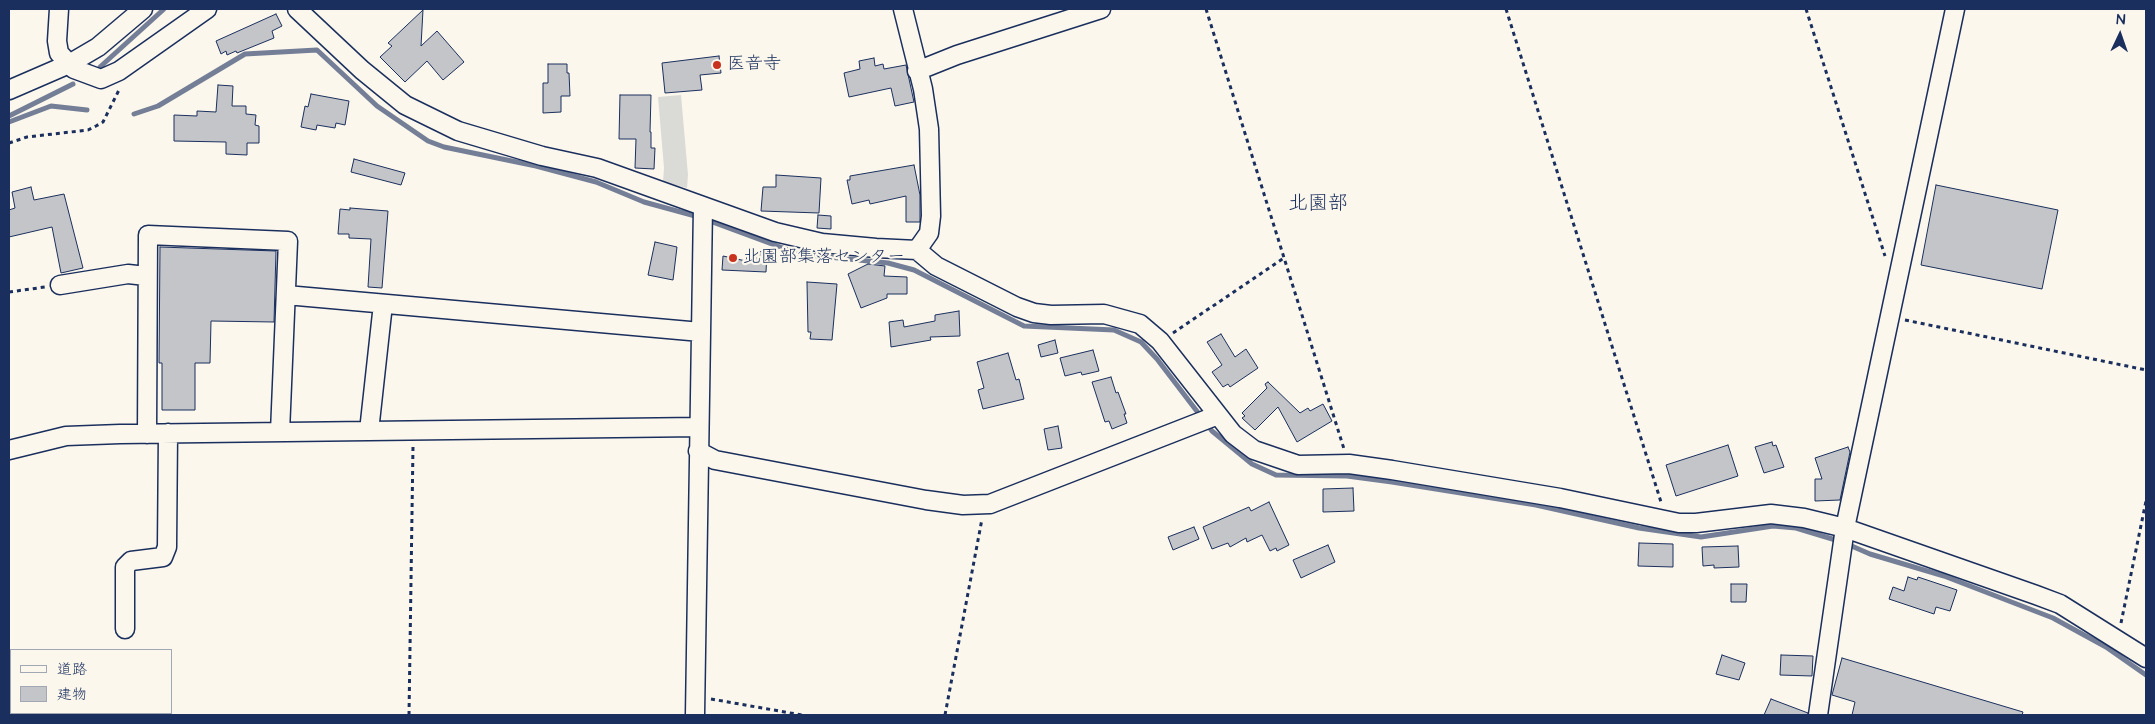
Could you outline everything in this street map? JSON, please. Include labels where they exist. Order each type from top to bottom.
[{"type":"street","points":[[59,9],[59,53],[81,73],[101,79],[111,75],[208,9]]},
{"type":"street","points":[[9,90],[69,64],[98,47],[143,9]]},
{"type":"street","points":[[297,9],[362,70],[405,105],[458,131],[542,156],[597,168],[775,232],[822,242],[917,250],[936,266],[1017,307],[1034,313],[1051,315],[1104,314],[1140,324],[1160,341],[1233,434],[1254,450],[1298,465],[1349,464],[1392,470],[1560,498],[1667,521],[1696,524],[1771,514],[1804,518],[1845,528],[2060,604],[2146,658]]},
{"type":"street","points":[[903,9],[923,90],[928,129],[931,216],[929,233],[917,250]]},
{"type":"street","points":[[917,71],[957,55],[1101,9]]},
{"type":"street","points":[[1818,715],[1845,528],[1955,9]]},
{"type":"street","points":[[695,715],[703,206]]},
{"type":"street","points":[[147,434],[146,276],[148,235],[288,242],[280,432]]},
{"type":"street","points":[[60,285],[128,274],[146,276]]},
{"type":"street","points":[[286,295],[701,332]]},
{"type":"street","points":[[369,431],[383,304]]},
{"type":"street","points":[[698,452],[715,460],[916,498],[963,505],[990,504],[1218,415]]},
{"type":"street","points":[[9,450],[66,436],[168,433],[699,427]]},
{"type":"street","points":[[125,629],[125,567],[131,561],[162,557],[167,547],[168,433]]},
{"type":"path","points":[[1206,9],[1349,464]]},
{"type":"path","points":[[1506,9],[1667,521]]},
{"type":"path","points":[[1806,9],[1896,289]]},
{"type":"path","points":[[1160,341],[1284,258]]},
{"type":"path","points":[[9,292],[60,285]]},
{"type":"path","points":[[1890,317],[2146,370]]},
{"type":"path","points":[[409,715],[413,430]]},
{"type":"path","points":[[2118,640],[2146,501]]},
{"type":"path","points":[[945,715],[984,504]]},
{"type":"path","points":[[696,696],[802,715]]},
{"type":"shaded area","points":[[681,95],[688,175],[687,188],[663,182],[664,168],[658,97]]},
{"type":"building","points":[[423,10],[421,46],[437,31],[464,62],[443,80],[427,61],[405,82],[380,57],[392,46],[388,43]]},
{"type":"building","points":[[276,14],[282,26],[272,31],[274,38],[237,53],[236,51],[227,55],[226,51],[221,54],[216,41]]},
{"type":"building","points":[[719,56],[721,73],[700,75],[702,90],[665,93],[662,63]]},
{"type":"building","points":[[874,58],[875,66],[883,64],[884,69],[906,65],[914,102],[895,106],[891,88],[849,97],[844,73],[860,69],[859,61]]},
{"type":"building","points":[[548,64],[567,64],[570,96],[561,96],[561,112],[543,113],[543,83],[548,83]]},
{"type":"building","points":[[218,85],[233,86],[232,106],[246,106],[246,114],[256,115],[255,125],[259,126],[259,143],[247,143],[247,155],[226,154],[226,142],[174,141],[174,115],[197,116],[197,111],[216,112]]},
{"type":"building","points":[[311,94],[349,101],[345,125],[336,123],[335,128],[317,125],[316,130],[301,127],[305,106],[308,107]]},
{"type":"building","points":[[620,95],[651,95],[650,132],[651,148],[655,148],[654,169],[635,168],[636,139],[619,139]]},
{"type":"building","points":[[354,159],[405,173],[401,185],[351,172]]},
{"type":"building","points":[[914,165],[920,195],[920,222],[906,222],[906,196],[870,204],[869,200],[852,204],[847,180],[850,180],[850,176]]},
{"type":"building","points":[[776,175],[821,178],[819,213],[761,211],[763,187],[776,187]]},
{"type":"building","points":[[1936,185],[2058,210],[2042,289],[1921,265]]},
{"type":"building","points":[[31,187],[34,200],[64,194],[83,268],[61,273],[52,227],[9,237],[9,210],[15,208],[12,192]]},
{"type":"building","points":[[350,208],[388,211],[382,288],[368,287],[371,239],[349,238],[349,234],[338,234],[340,209],[350,210]]},
{"type":"building","points":[[818,215],[831,216],[831,229],[817,228]]},
{"type":"building","points":[[655,242],[677,247],[673,280],[648,275]]},
{"type":"building","points":[[160,247],[276,251],[274,322],[211,321],[210,363],[195,363],[195,410],[162,410],[162,363],[159,363]]},
{"type":"building","points":[[748,251],[767,252],[766,272],[722,270],[723,256],[746,261]]},
{"type":"building","points":[[868,264],[885,266],[884,276],[907,277],[907,294],[887,294],[887,298],[861,308],[848,274]]},
{"type":"building","points":[[807,282],[837,284],[832,340],[810,339],[811,332],[808,332]]},
{"type":"building","points":[[959,311],[960,336],[930,337],[931,340],[891,347],[889,322],[903,320],[904,327],[935,321],[935,315]]},
{"type":"building","points":[[1221,334],[1235,357],[1246,349],[1258,368],[1230,387],[1228,384],[1223,387],[1212,372],[1222,365],[1207,342]]},
{"type":"building","points":[[1055,340],[1058,353],[1041,357],[1038,345]]},
{"type":"building","points":[[1093,350],[1099,371],[1082,375],[1081,372],[1065,376],[1060,358]]},
{"type":"building","points":[[1008,353],[1016,380],[1019,379],[1024,399],[983,409],[978,390],[984,388],[977,362]]},
{"type":"building","points":[[1111,377],[1126,414],[1124,414],[1127,423],[1112,429],[1109,421],[1105,422],[1092,382]]},
{"type":"building","points":[[1268,382],[1300,413],[1308,408],[1310,411],[1323,404],[1332,421],[1297,442],[1278,407],[1255,430],[1242,418],[1245,416],[1242,413],[1267,388],[1265,384]]},
{"type":"building","points":[[1058,426],[1062,448],[1048,450],[1044,429]]},
{"type":"building","points":[[1772,442],[1773,446],[1776,445],[1784,467],[1764,473],[1755,447]]},
{"type":"building","points":[[1728,445],[1738,476],[1676,496],[1666,465]]},
{"type":"building","points":[[1848,447],[1850,452],[1840,500],[1815,501],[1815,479],[1822,479],[1815,458]]},
{"type":"building","points":[[1353,488],[1354,511],[1323,512],[1323,489]]},
{"type":"building","points":[[1269,502],[1289,545],[1277,551],[1276,548],[1270,551],[1262,535],[1247,542],[1246,538],[1230,547],[1228,543],[1212,549],[1203,527],[1249,507],[1251,511]]},
{"type":"building","points":[[1194,527],[1199,539],[1173,550],[1168,537]]},
{"type":"building","points":[[1639,543],[1673,544],[1673,567],[1638,566]]},
{"type":"building","points":[[1328,545],[1335,562],[1301,578],[1293,560]]},
{"type":"building","points":[[1738,546],[1739,567],[1714,568],[1714,565],[1703,566],[1702,547]]},
{"type":"building","points":[[1908,577],[1917,580],[1918,577],[1957,590],[1950,611],[1936,607],[1934,614],[1889,599],[1893,587],[1904,591]]},
{"type":"building","points":[[1731,584],[1747,584],[1746,602],[1731,602]]},
{"type":"building","points":[[1722,655],[1745,663],[1739,680],[1716,674]]},
{"type":"building","points":[[1781,655],[1813,656],[1812,676],[1780,675]]},
{"type":"building","points":[[1842,658],[2023,712],[2022,715],[1852,715],[1855,702],[1832,695]]},
{"type":"building","points":[[1771,699],[1808,713],[1808,715],[1764,715]]},
{"type":"waterway","points":[[100,67],[164,9]]},
{"type":"waterway","points":[[134,114],[158,106],[245,54],[317,50],[377,106],[428,141],[444,147],[536,166],[596,182],[644,202],[699,217]]},
{"type":"waterway","points":[[9,116],[73,84]]},
{"type":"waterway","points":[[9,122],[51,106],[87,110]]},
{"type":"waterway","points":[[707,220],[799,254],[888,263],[914,270],[1024,326],[1114,330],[1141,342],[1157,359],[1212,431],[1252,464],[1276,475],[1347,476],[1392,482],[1536,505],[1639,528],[1701,537],[1773,526],[1796,528],[1839,541]]},
{"type":"waterway","points":[[1847,544],[1870,554],[1944,576],[2053,618],[2106,647],[2146,675]]},
{"type":"place","name":"医音寺","points":[[717,65]]},
{"type":"place","name":"北園部集落センター","points":[[733,258]]},
{"type":"district","name":"北園部","points":[[1318,205]]}]
